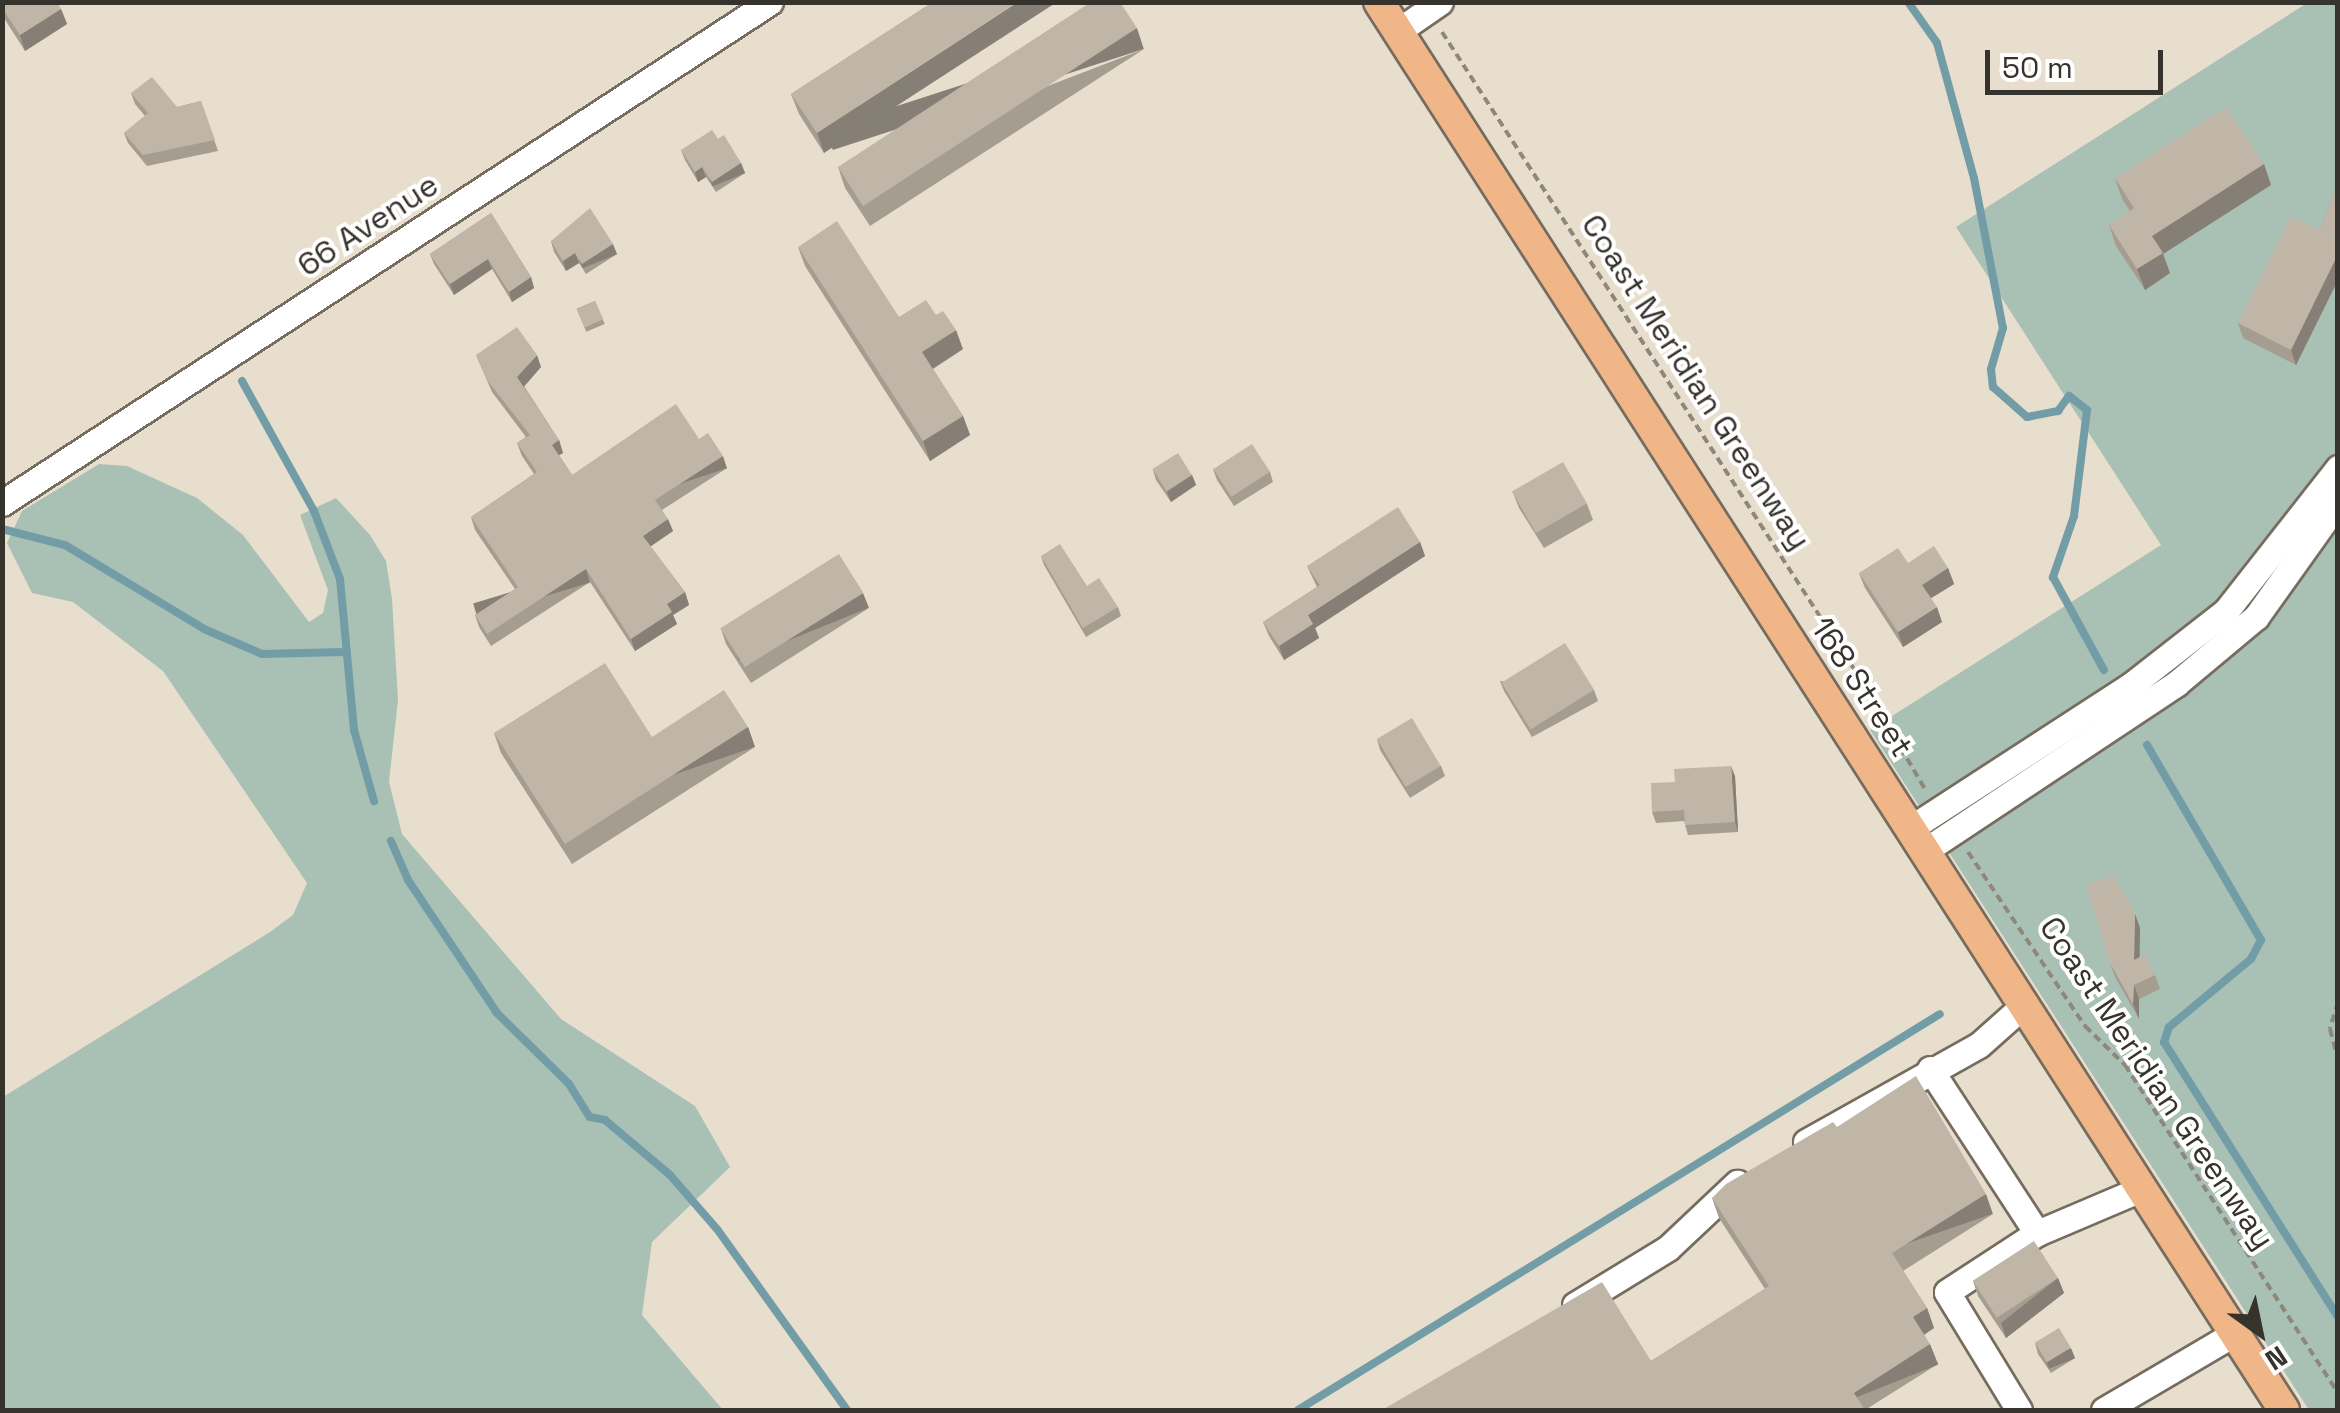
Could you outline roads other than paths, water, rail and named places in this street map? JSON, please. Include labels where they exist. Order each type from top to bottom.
[{"type":"main road","name":"168 Street","points":[[1379,2],[2284,1410]]},
{"type":"street","name":"66 Avenue","points":[[2,503],[770,2]]},
{"type":"street","points":[[1398,31],[1434,6]]},
{"type":"street","points":[[1919,839],[2226,611],[2338,468]]},
{"type":"street","points":[[1919,839],[2176,684],[2256,617],[2338,502]]},
{"type":"street","points":[[1786,1154],[1979,1045],[2025,1004]]},
{"type":"street","points":[[1930,1070],[2037,1233]]},
{"type":"street","points":[[1551,1319],[1668,1248],[1722,1191],[1754,1172]]},
{"type":"street","points":[[2019,1410],[1947,1292],[2037,1233],[2143,1188]]},
{"type":"street","points":[[2104,1410],[2235,1333]]},
{"type":"waterway","points":[[1908,2],[1937,43],[1974,178],[2003,328],[1991,369],[1993,387],[2027,417],[2058,411],[2069,396],[2087,410],[2074,516],[2053,577],[2104,670]]},
{"type":"waterway","points":[[242,381],[314,511],[340,579],[354,730],[374,801]]},
{"type":"waterway","points":[[2,529],[65,545],[204,629],[262,654],[345,652]]},
{"type":"waterway","points":[[2147,745],[2261,940],[2251,959],[2169,1027],[2164,1042],[2338,1317]]},
{"type":"waterway","points":[[391,841],[408,880],[497,1013],[569,1084],[590,1117],[605,1120],[670,1175],[717,1229],[847,1410]]},
{"type":"waterway","points":[[1298,1410],[1940,1014]]}]
